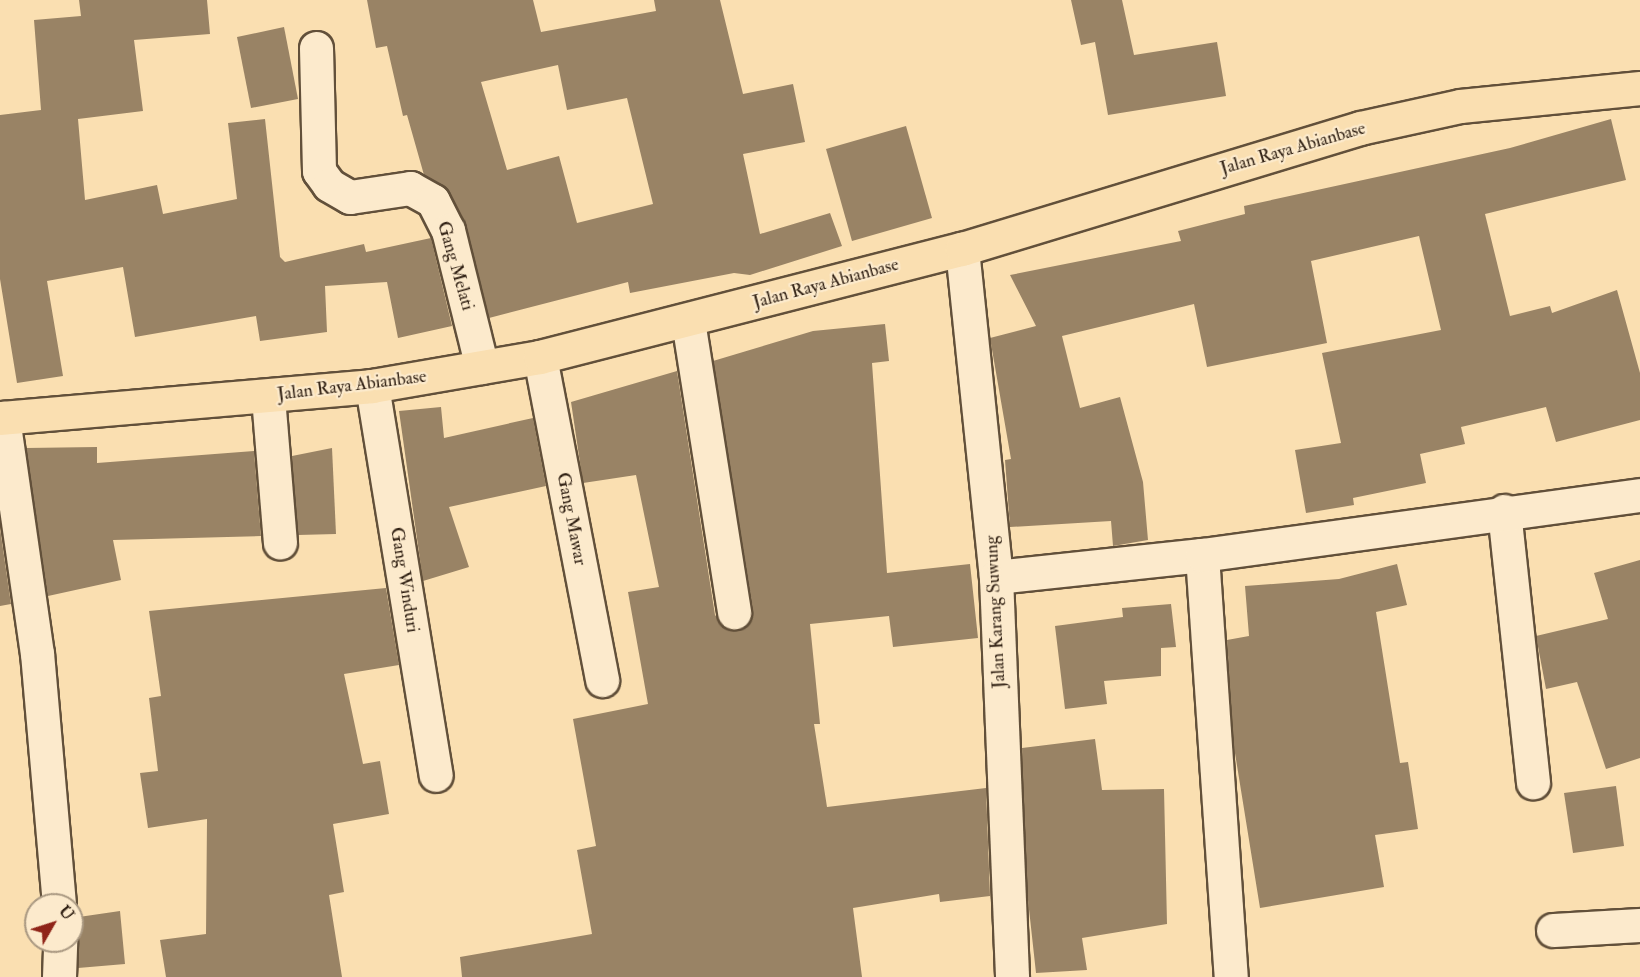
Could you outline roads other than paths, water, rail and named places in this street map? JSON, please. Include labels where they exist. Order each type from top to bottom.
[{"type":"main road","name":"Jalan Raya Abianbase","points":[[1,418],[268,397],[372,386],[540,357],[688,321],[962,249],[1360,128],[1460,106],[1640,88]]},
{"type":"street","name":"Gang Melati","points":[[316,48],[319,171],[329,185],[350,197],[410,188],[433,201],[448,230],[482,367]]},
{"type":"street","name":"Jalan Karang Suwung","points":[[962,249],[996,577],[1012,977]]},
{"type":"street","points":[[688,321],[734,612]]},
{"type":"street","name":"Gang Mawar","points":[[540,357],[602,680]]},
{"type":"street","name":"Gang Winduri","points":[[372,386],[436,775]]},
{"type":"street","points":[[268,397],[280,543]]},
{"type":"street","points":[[1,418],[37,653],[58,893]]},
{"type":"street","points":[[996,577],[1202,555],[1640,495]]},
{"type":"street","points":[[1504,512],[1533,782]]},
{"type":"street","points":[[1202,555],[1231,977]]},
{"type":"street","points":[[1553,930],[1640,925]]},
{"type":"street","points":[[59,977],[60,953]]}]
